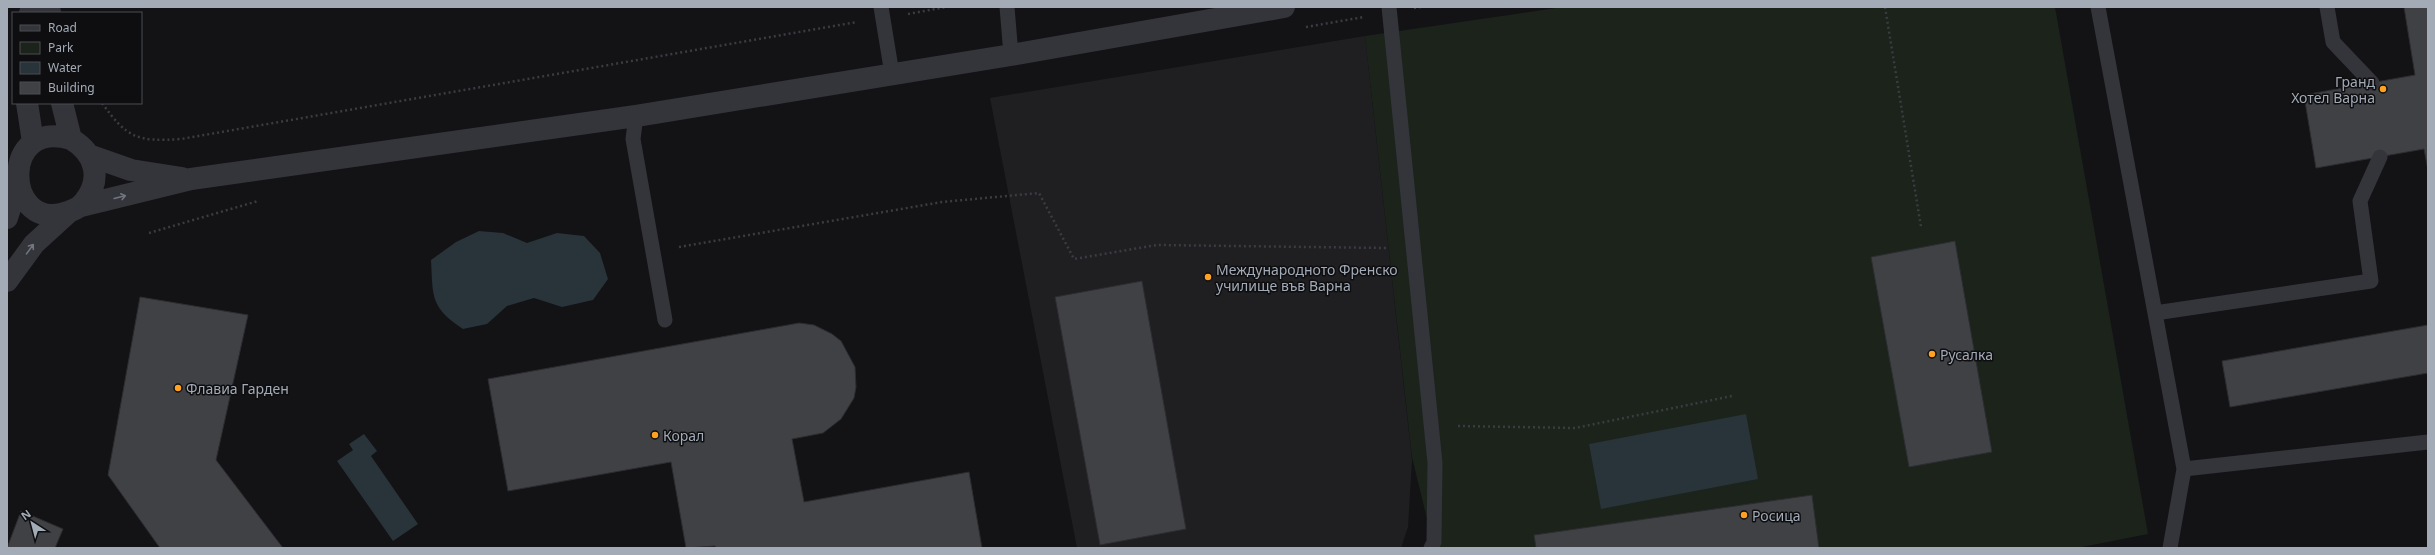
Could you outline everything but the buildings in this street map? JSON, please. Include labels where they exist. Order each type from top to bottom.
[{"type":"street","points":[[7,281],[34,244],[76,209],[90,195],[95,183],[95,169],[91,156],[83,146],[71,138],[58,135],[33,142],[24,151],[18,162],[16,174],[17,186],[22,198],[31,207],[43,213],[56,215],[76,209],[191,179],[636,116],[1011,55],[1206,13],[1284,7]]},
{"type":"street","points":[[27,104],[33,142]]},
{"type":"street","points":[[62,104],[71,138]]},
{"type":"street","points":[[91,156],[131,170],[191,179]]},
{"type":"street","points":[[7,218],[17,186]]},
{"type":"lane","points":[[1007,7],[1011,55]]},
{"type":"lane","points":[[1389,7],[1435,463],[1433,546]]},
{"type":"lane","points":[[2098,7],[2184,468],[2170,548]]},
{"type":"lane","points":[[2326,7],[2333,42],[2372,83]]},
{"type":"lane","points":[[882,12],[892,74]]},
{"type":"lane","points":[[636,116],[633,139],[664,320]]},
{"type":"lane","points":[[2155,313],[2371,281],[2360,201],[2380,157]]},
{"type":"lane","points":[[2184,468],[2428,442]]},
{"type":"path","points":[[103,104],[115,121],[131,136],[155,141],[181,140],[882,12],[946,7]]},
{"type":"path","points":[[1885,7],[1921,227]]},
{"type":"path","points":[[653,251],[942,202],[1039,193],[1074,259],[1157,245],[1414,249]]},
{"type":"path","points":[[1456,426],[1575,428],[1732,396]]},
{"type":"shaded area","name":"Международното Френско училище във Варна","points":[[1365,36],[1412,460],[1408,527],[1401,548],[1077,548],[990,98]]},
{"type":"green space","points":[[1563,7],[2055,7],[2148,534],[2077,548],[1434,548],[1412,457],[1365,36]]},
{"type":"water","points":[[479,231],[503,233],[527,243],[557,233],[584,236],[600,253],[608,279],[593,300],[562,307],[534,298],[507,306],[487,324],[463,329],[444,314],[435,300],[432,283],[431,260],[456,242]]},
{"type":"water","points":[[1746,414],[1758,479],[1601,509],[1589,444]]},
{"type":"water","points":[[364,434],[377,451],[371,456],[418,524],[393,541],[337,461],[353,450],[349,444]]},
{"type":"place","name":"Гранд Хотел Варна","points":[[2383,89]]},
{"type":"place","name":"Международното Френско училище във Варна","points":[[1208,277]]},
{"type":"place","name":"Русалка","points":[[1932,354]]},
{"type":"place","name":"Флавиа Гарден","points":[[178,388]]},
{"type":"place","name":"Корал","points":[[655,435]]},
{"type":"place","name":"Росица","points":[[1744,515]]}]
